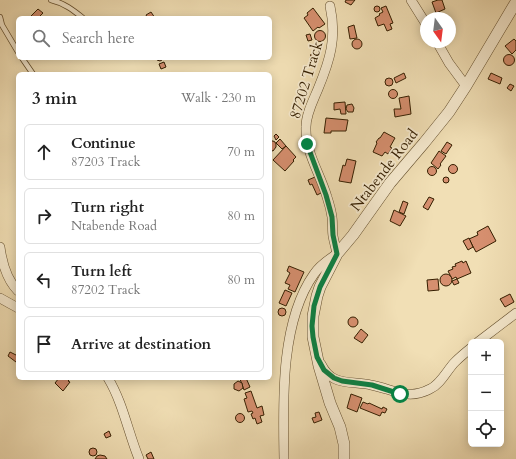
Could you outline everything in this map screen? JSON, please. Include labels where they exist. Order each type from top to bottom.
[{"type":"street","points":[[411,0],[420,14]]},
{"type":"street","name":"Ntabende Road","points":[[344,459],[344,444],[340,427],[330,403],[313,337],[312,326],[314,306],[320,287],[337,254],[353,235],[390,183],[424,144],[449,112],[516,2]]},
{"type":"street","name":"87202 Track","points":[[330,6],[333,27],[331,54],[328,65],[312,101],[306,126],[307,144],[326,195],[332,217],[333,235],[337,254]]},
{"type":"street","points":[[440,48],[449,63],[466,86]]},
{"type":"street","points":[[0,247],[7,274],[16,288]]},
{"type":"street","points":[[284,459],[284,379],[288,348],[297,308],[314,274],[324,263],[337,254]]},
{"type":"street","points":[[0,298],[16,307]]},
{"type":"street","points":[[482,339],[516,313]]},
{"type":"street","points":[[317,357],[324,370],[334,378],[342,381],[372,385],[400,394],[411,394],[428,390],[435,386],[455,362],[468,351]]},
{"type":"street","points":[[109,380],[120,402],[139,459]]},
{"type":"lane","points":[[51,0],[72,9],[81,16]]},
{"type":"lane","points":[[0,17],[2,25],[16,49]]},
{"type":"lane","points":[[23,60],[32,72]]},
{"type":"building","points":[[346,0],[355,0],[351,5],[345,2]]},
{"type":"building","points":[[442,0],[445,9],[436,12],[432,2]]},
{"type":"building","points":[[377,6],[380,9],[377,12],[374,9]]},
{"type":"building","points":[[386,6],[393,23],[390,24],[392,29],[387,31],[384,24],[378,26],[375,18],[383,12],[381,8]]},
{"type":"building","points":[[313,8],[325,24],[313,31],[304,18]]},
{"type":"building","points":[[38,9],[43,13],[40,16],[31,16]]},
{"type":"building","points":[[151,12],[154,16],[146,16]]},
{"type":"building","points":[[354,25],[357,38],[350,39],[348,27]]},
{"type":"building","points":[[318,31],[322,31],[324,32],[324,40],[318,41],[315,38],[315,34]]},
{"type":"building","points":[[310,34],[312,40],[308,41],[306,35]]},
{"type":"building","points":[[355,39],[359,39],[361,40],[361,48],[355,49],[352,46],[352,42]]},
{"type":"building","points":[[514,39],[516,41],[516,50],[512,54],[505,46]]},
{"type":"building","points":[[311,54],[315,54],[314,59],[310,59]]},
{"type":"building","points":[[507,55],[511,55],[513,56],[513,64],[507,65],[504,62],[504,58]]},
{"type":"building","points":[[164,62],[166,67],[161,69],[159,64]]},
{"type":"building","points":[[404,73],[406,78],[396,83],[394,78]]},
{"type":"building","points":[[491,73],[502,78],[500,84],[488,79]]},
{"type":"building","points":[[389,78],[392,79],[392,85],[389,86],[386,85],[385,82],[386,79]]},
{"type":"building","points":[[510,84],[514,86],[511,91],[507,88]]},
{"type":"building","points":[[393,89],[398,94],[393,99],[388,94]]},
{"type":"building","points":[[409,96],[411,114],[395,117],[394,109],[401,109],[399,98]]},
{"type":"building","points":[[345,102],[346,114],[341,114],[340,109],[334,110],[334,103]]},
{"type":"building","points":[[352,104],[354,108],[353,112],[348,112],[346,109],[347,105]]},
{"type":"building","points":[[326,118],[348,120],[346,131],[331,131],[331,133],[324,133]]},
{"type":"building","points":[[384,132],[395,138],[390,147],[392,148],[388,154],[385,152],[382,156],[373,152],[377,143],[376,142]]},
{"type":"building","points":[[276,134],[279,137],[276,140],[274,136]]},
{"type":"building","points":[[280,139],[286,146],[282,149],[276,143]]},
{"type":"building","points":[[272,141],[276,144],[272,151]]},
{"type":"building","points":[[447,142],[452,145],[446,154],[441,151]]},
{"type":"building","points":[[286,146],[296,157],[285,171],[273,160]]},
{"type":"building","points":[[439,151],[446,156],[438,169],[431,163]]},
{"type":"building","points":[[347,159],[356,161],[351,183],[339,181],[343,165],[345,166]]},
{"type":"building","points":[[451,165],[455,165],[457,169],[455,173],[451,173],[449,171],[449,167]]},
{"type":"building","points":[[432,166],[437,171],[432,176],[427,171]]},
{"type":"building","points":[[315,177],[323,192],[317,195],[312,184],[310,185],[308,180]]},
{"type":"building","points":[[446,177],[449,180],[446,183],[443,180]]},
{"type":"building","points":[[429,197],[434,199],[428,210],[423,207]]},
{"type":"building","points":[[403,201],[408,203],[404,214],[399,212]]},
{"type":"building","points":[[394,210],[406,216],[400,226],[390,221]]},
{"type":"building","points":[[488,226],[496,241],[476,252],[469,239],[478,235],[477,232]]},
{"type":"building","points":[[469,238],[473,247],[468,250],[463,241]]},
{"type":"building","points":[[462,261],[463,263],[466,261],[471,273],[457,279],[456,277],[452,279],[448,271],[453,269],[452,267],[456,266],[455,264]]},
{"type":"building","points":[[289,266],[304,272],[295,292],[288,289],[290,285],[285,283],[290,273],[287,271]]},
{"type":"building","points":[[446,274],[450,276],[452,280],[450,284],[446,286],[442,284],[440,280],[442,276]]},
{"type":"building","points":[[438,279],[439,290],[428,291],[427,280]]},
{"type":"building","points":[[457,279],[459,283],[454,285],[452,281]]},
{"type":"building","points":[[285,290],[292,293],[286,306],[279,303]]},
{"type":"building","points":[[510,294],[514,302],[505,307],[500,299]]},
{"type":"building","points":[[282,308],[285,309],[285,315],[282,316],[279,315],[278,312],[279,309]]},
{"type":"building","points":[[351,317],[355,317],[357,318],[357,326],[351,327],[348,324],[348,320]]},
{"type":"building","points":[[361,329],[368,335],[362,343],[354,338]]},
{"type":"building","points":[[10,352],[16,355],[16,362],[8,356]]},
{"type":"building","points":[[57,380],[69,380],[68,381],[70,382],[63,391],[55,383]]},
{"type":"building","points":[[240,380],[247,380],[250,387],[244,390]]},
{"type":"building","points":[[238,381],[242,383],[243,388],[239,391],[234,389],[234,384]]},
{"type":"building","points":[[251,391],[257,408],[262,406],[264,415],[260,416],[262,422],[257,424],[255,418],[253,419],[251,414],[253,413],[252,411],[248,412],[244,399],[247,398],[245,393]]},
{"type":"building","points":[[351,394],[362,398],[357,412],[347,408]]},
{"type":"building","points":[[363,402],[382,409],[383,407],[387,409],[385,413],[382,412],[380,416],[360,408]]},
{"type":"building","points":[[319,412],[322,420],[314,423],[312,418],[316,417],[315,413]]},
{"type":"building","points":[[240,413],[245,418],[240,423],[235,418]]},
{"type":"building","points":[[109,431],[111,436],[106,438],[104,434]]},
{"type":"building","points":[[93,448],[96,449],[96,455],[93,456],[90,455],[89,452],[90,449]]},
{"type":"building","points":[[151,452],[154,459],[148,459],[146,455]]},
{"type":"building","points":[[100,455],[105,456],[107,459],[95,459]]},
{"type":"route","points":[[307,144],[326,195],[332,217],[333,235],[337,254],[320,287],[314,306],[312,326],[314,347],[317,357],[324,370],[334,378],[342,381],[372,385],[400,394]]}]
